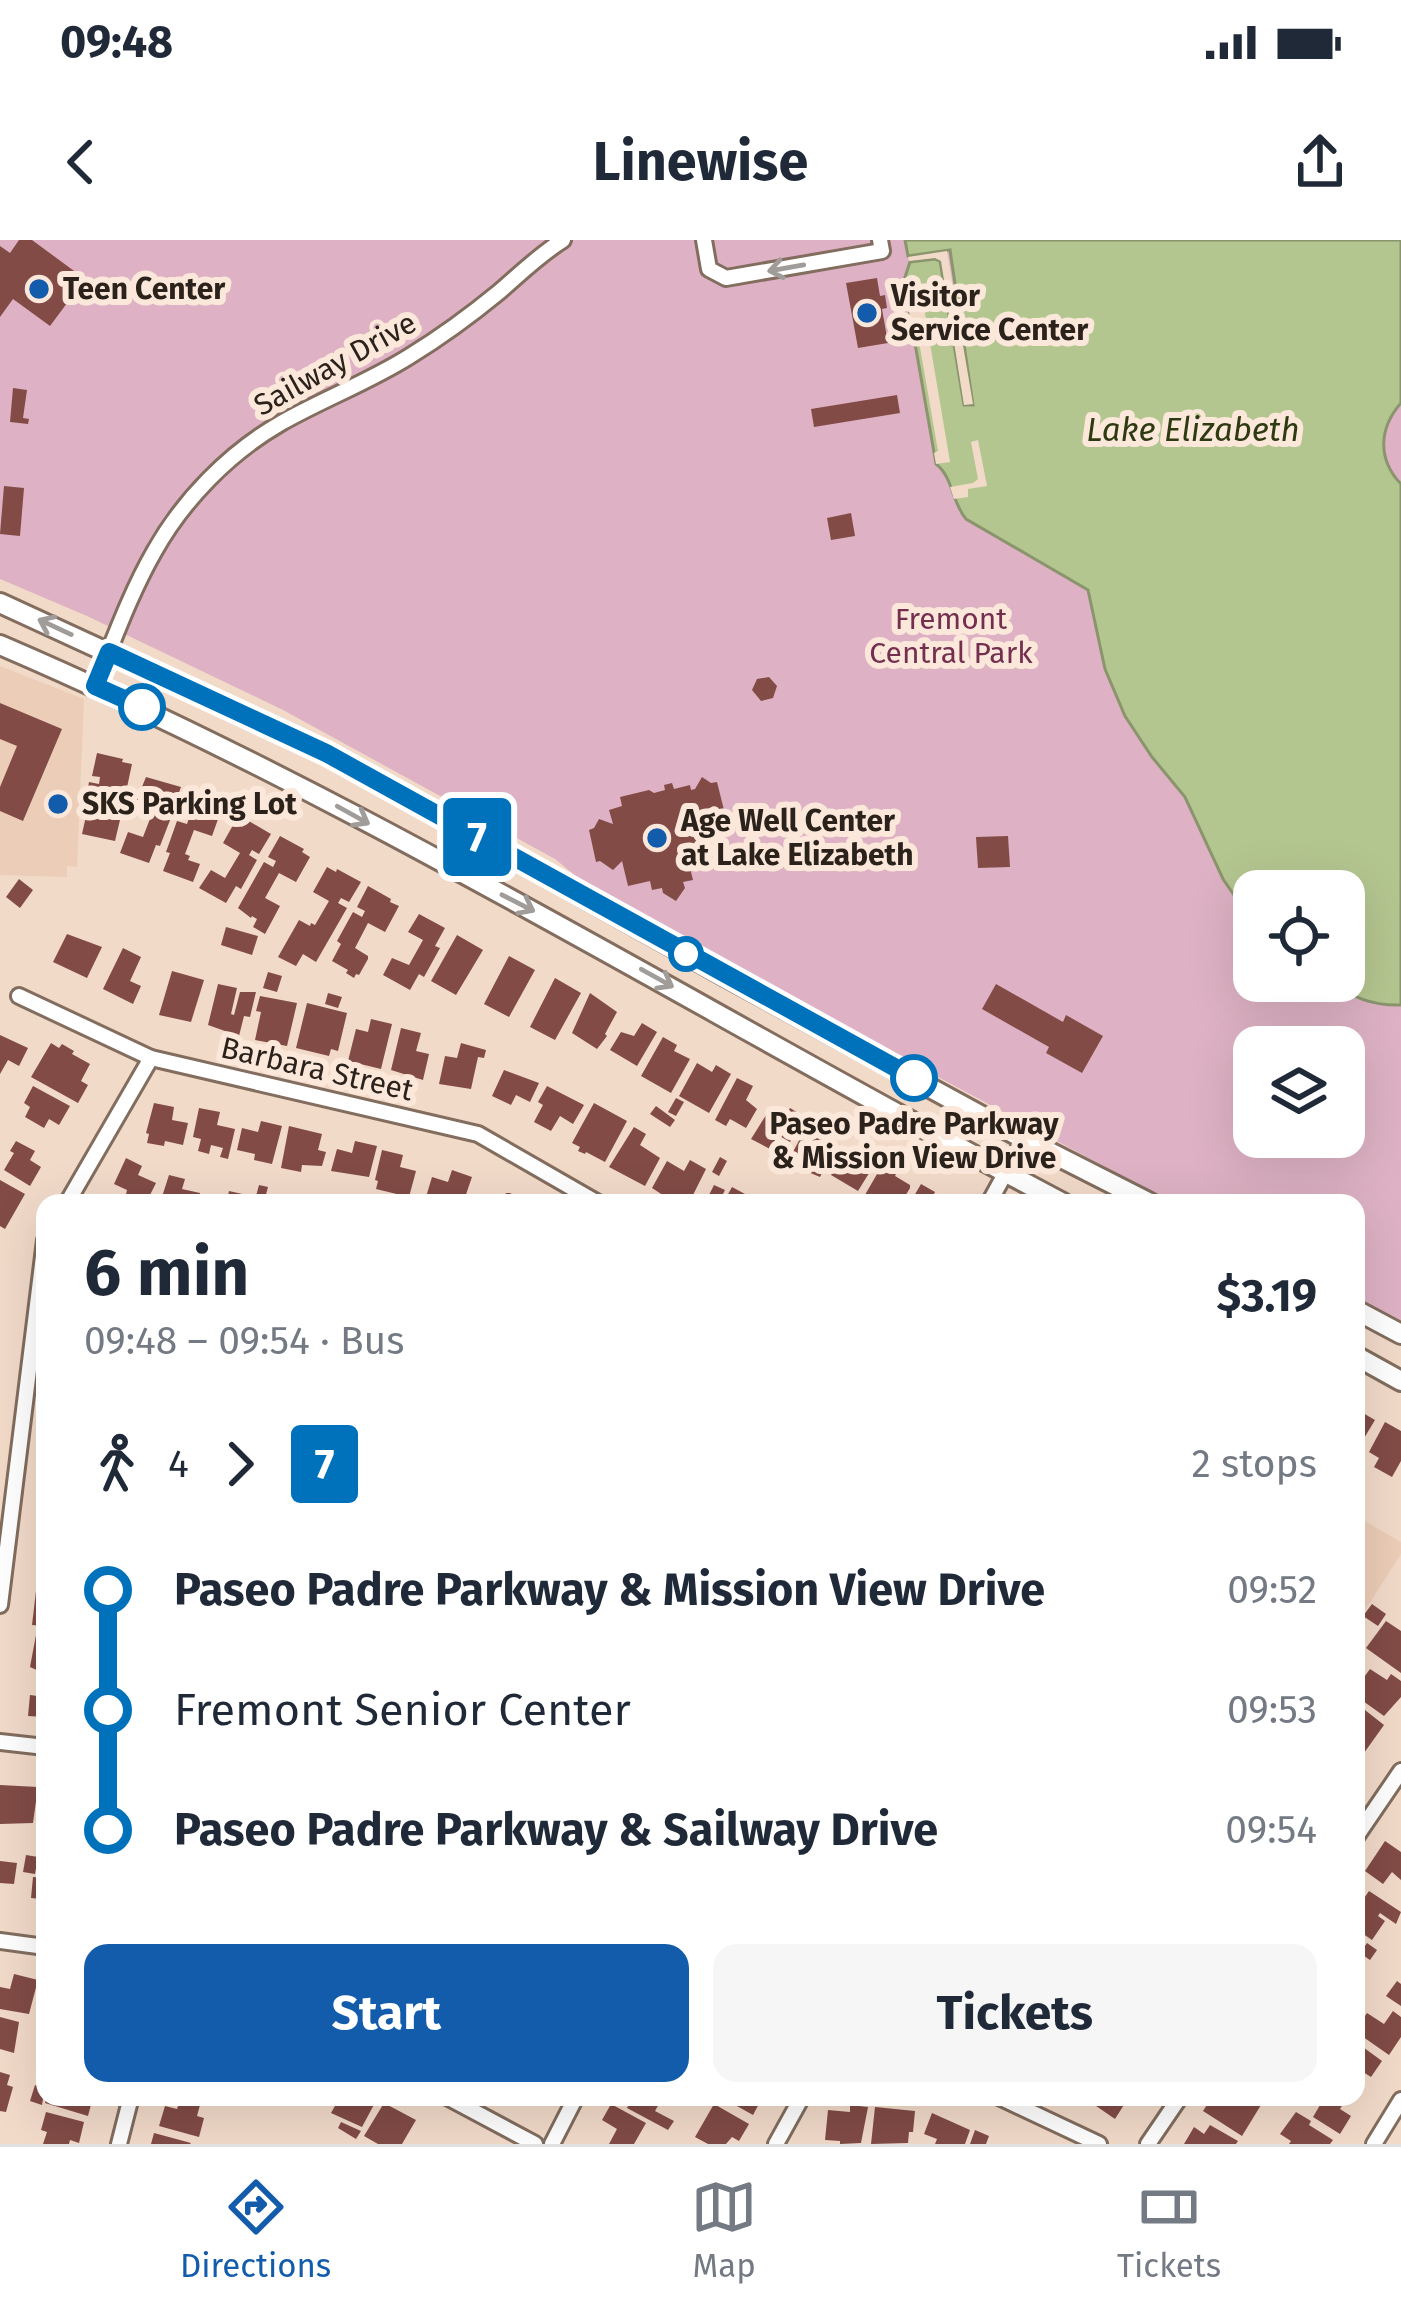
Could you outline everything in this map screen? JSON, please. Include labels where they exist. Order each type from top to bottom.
[{"type":"main road","points":[[0,603],[326,753],[727,977],[1133,1194]]},
{"type":"main road","points":[[0,645],[274,772],[1046,1194]]},
{"type":"main road","points":[[1365,1315],[1401,1334]]},
{"type":"main road","points":[[1365,1361],[1401,1381]]},
{"type":"street","name":"Sailway Drive","points":[[95,686],[153,553],[207,482],[282,422],[409,357],[562,240]]},
{"type":"street","points":[[704,240],[709,269],[726,278],[882,251],[880,240]]},
{"type":"street","name":"Barbara Street","points":[[20,996],[151,1058],[478,1134],[582,1194]]},
{"type":"street","points":[[72,1194],[151,1058]]},
{"type":"street","points":[[994,1194],[1024,1138]]},
{"type":"street","points":[[0,1605],[36,1314]]},
{"type":"street","points":[[0,1742],[36,1746]]},
{"type":"street","points":[[1365,1824],[1401,1771]]},
{"type":"street","points":[[0,1941],[36,1946]]},
{"type":"street","points":[[1374,2144],[1401,2100]]},
{"type":"street","points":[[118,2144],[129,2106]]},
{"type":"street","points":[[464,2106],[535,2144]]},
{"type":"street","points":[[552,2144],[571,2106]]},
{"type":"street","points":[[776,2144],[797,2106]]},
{"type":"street","points":[[1018,2106],[1099,2144]]},
{"type":"street","points":[[1148,2144],[1174,2106]]},
{"type":"shaded area","points":[[0,666],[84,699],[77,867],[67,866],[67,877],[0,875]]},
{"type":"shaded area","points":[[1365,1521],[1401,1542],[1401,1554],[1365,1610]]},
{"type":"green space","name":"Fremont Central Park","points":[[0,240],[1401,240],[1401,1325],[1365,1306],[1365,1194],[1155,1194],[598,894],[555,859],[283,710],[0,579]]},
{"type":"water","name":"Lake Elizabeth","points":[[905,240],[1401,240],[1401,403],[1388,423],[1384,444],[1388,464],[1401,484],[1401,1005],[1365,1000],[1365,870],[1233,870],[1233,894],[1185,797],[1125,716],[1105,669],[1088,590],[961,513],[936,464],[904,280],[910,262],[940,261],[964,405],[973,405],[950,250],[908,256]]},
{"type":"pier","points":[[947,251],[973,404],[964,405],[941,261],[909,261],[908,257]]},
{"type":"pier","points":[[919,278],[950,462],[936,464],[934,453],[938,451],[918,336],[913,336],[904,280]]},
{"type":"pier","points":[[978,440],[987,486],[968,489],[968,497],[954,499],[950,487],[978,479],[971,442]]},
{"type":"building","name":"Teen Center","points":[[19,240],[32,240],[85,279],[50,326],[13,299],[0,317],[0,246],[10,253]]},
{"type":"building","points":[[877,278],[880,296],[885,295],[887,308],[882,309],[888,343],[858,348],[846,283]]},
{"type":"building","points":[[13,388],[27,390],[23,418],[29,419],[28,424],[10,422]]},
{"type":"building","points":[[897,395],[900,413],[814,427],[811,409]]},
{"type":"building","points":[[4,486],[24,488],[20,536],[0,534]]},
{"type":"building","points":[[851,513],[855,536],[831,540],[827,518]]},
{"type":"building","points":[[769,677],[777,686],[773,698],[761,701],[752,690],[757,679]]},
{"type":"building","points":[[0,703],[62,729],[23,821],[0,811],[0,787],[17,746],[0,739]]},
{"type":"building","points":[[97,753],[132,764],[126,792],[108,788],[102,816],[120,820],[115,841],[82,834],[89,782],[99,784],[100,777],[92,776]]},
{"type":"building","points":[[146,777],[181,787],[173,809],[165,806],[162,812],[172,815],[149,863],[120,853],[128,832],[143,837],[153,811],[135,804]]},
{"type":"building","name":"Age Well Center at Lake Elizabeth","points":[[702,777],[717,782],[730,834],[719,846],[708,840],[714,862],[690,868],[693,880],[683,882],[685,888],[676,901],[662,888],[652,890],[650,881],[628,886],[622,861],[613,870],[596,862],[589,830],[599,819],[613,824],[609,810],[622,806],[620,797],[654,793],[672,783],[674,789],[690,785],[691,790]]},
{"type":"building","points":[[189,793],[222,808],[212,836],[194,830],[185,854],[200,864],[193,882],[163,871],[177,821],[187,824],[189,818],[180,815]]},
{"type":"building","points":[[237,818],[271,834],[259,854],[252,850],[249,855],[257,860],[241,889],[236,886],[226,903],[199,888],[211,870],[225,878],[240,853],[223,843]]},
{"type":"building","points":[[280,836],[310,857],[296,882],[279,873],[265,898],[280,906],[265,934],[253,927],[257,919],[238,908],[264,862],[273,867],[276,861],[268,857]]},
{"type":"building","points":[[1008,836],[1010,867],[978,868],[976,837]]},
{"type":"building","points":[[327,867],[361,882],[349,902],[341,898],[338,903],[347,908],[316,962],[303,954],[296,966],[278,957],[299,920],[315,925],[329,901],[313,892]]},
{"type":"building","points":[[19,879],[33,890],[20,908],[6,897]]},
{"type":"building","points":[[368,886],[399,906],[385,932],[368,923],[355,948],[368,959],[354,978],[332,961],[353,912],[362,917],[365,911],[357,907]]},
{"type":"building","points":[[419,914],[445,928],[424,977],[419,974],[410,990],[383,975],[392,958],[409,965],[423,940],[408,932]]},
{"type":"building","points":[[226,927],[258,936],[252,955],[221,945]]},
{"type":"building","points":[[67,934],[102,947],[87,978],[53,962]]},
{"type":"building","points":[[457,935],[483,950],[456,995],[431,981]]},
{"type":"building","points":[[123,948],[141,957],[130,981],[141,986],[133,1004],[103,989]]},
{"type":"building","points":[[509,956],[535,970],[509,1017],[484,1004]]},
{"type":"building","points":[[172,971],[204,980],[191,1022],[159,1015]]},
{"type":"building","points":[[268,972],[282,976],[277,992],[263,988]]},
{"type":"building","points":[[555,978],[581,993],[555,1040],[530,1027]]},
{"type":"building","points":[[218,984],[237,988],[234,1015],[240,992],[256,992],[239,1036],[208,1025]]},
{"type":"building","points":[[996,984],[1063,1022],[1066,1015],[1103,1036],[1082,1073],[1046,1053],[1049,1047],[982,1009]]},
{"type":"building","points":[[328,993],[342,997],[338,1008],[325,1004]]},
{"type":"building","points":[[590,993],[617,1012],[597,1049],[572,1033]]},
{"type":"building","points":[[260,996],[297,1003],[287,1046],[255,1040]]},
{"type":"building","points":[[307,1003],[347,1013],[338,1051],[331,1049],[329,1056],[296,1048]]},
{"type":"building","points":[[371,1019],[392,1024],[381,1069],[348,1061],[356,1029],[368,1032]]},
{"type":"building","points":[[642,1023],[657,1032],[637,1066],[610,1050],[621,1032],[634,1036]]},
{"type":"building","points":[[401,1028],[421,1033],[416,1051],[429,1054],[423,1080],[391,1070]]},
{"type":"building","points":[[0,1035],[28,1048],[19,1066],[8,1060],[0,1074]]},
{"type":"building","points":[[663,1037],[677,1045],[674,1051],[690,1059],[671,1093],[641,1076]]},
{"type":"building","points":[[51,1043],[59,1048],[62,1044],[90,1064],[81,1081],[88,1085],[78,1103],[31,1077]]},
{"type":"building","points":[[461,1043],[486,1050],[484,1058],[478,1057],[471,1089],[439,1084],[445,1056],[457,1058]]},
{"type":"building","points":[[697,1063],[712,1072],[716,1065],[731,1074],[709,1113],[679,1096]]},
{"type":"building","points":[[504,1070],[539,1083],[530,1102],[516,1095],[511,1105],[492,1096]]},
{"type":"building","points":[[737,1078],[753,1086],[746,1100],[757,1109],[746,1128],[730,1119],[726,1126],[715,1120]]},
{"type":"building","points":[[33,1086],[70,1106],[59,1125],[49,1119],[44,1128],[25,1117],[30,1107],[24,1103]]},
{"type":"building","points":[[547,1086],[584,1105],[573,1124],[560,1116],[551,1131],[534,1122]]},
{"type":"building","points":[[676,1098],[684,1102],[676,1116],[668,1112]]},
{"type":"building","points":[[154,1103],[174,1107],[172,1120],[188,1123],[183,1145],[147,1143]]},
{"type":"building","points":[[594,1103],[627,1121],[605,1162],[578,1151],[580,1147],[572,1143]]},
{"type":"building","points":[[656,1106],[675,1120],[670,1127],[650,1114]]},
{"type":"building","points":[[771,1107],[786,1115],[790,1108],[805,1117],[790,1142],[778,1135],[770,1149],[751,1139]]},
{"type":"building","points":[[199,1108],[220,1112],[217,1125],[235,1129],[228,1159],[220,1157],[223,1148],[211,1145],[209,1154],[198,1151],[201,1139],[193,1137]]},
{"type":"building","points":[[810,1120],[825,1128],[821,1135],[836,1144],[820,1177],[787,1163]]},
{"type":"building","points":[[261,1121],[282,1126],[272,1164],[237,1150],[242,1128],[258,1132]]},
{"type":"building","points":[[289,1126],[322,1134],[318,1150],[326,1152],[322,1166],[302,1165],[301,1172],[281,1168]]},
{"type":"building","points":[[634,1127],[646,1134],[640,1145],[660,1158],[645,1186],[609,1167]]},
{"type":"building","points":[[16,1141],[35,1151],[30,1160],[41,1167],[30,1186],[4,1170]]},
{"type":"building","points":[[355,1141],[377,1146],[369,1177],[331,1171],[337,1149],[352,1153]]},
{"type":"building","points":[[864,1149],[879,1157],[858,1191],[831,1175],[842,1158],[856,1162]]},
{"type":"building","points":[[382,1150],[403,1155],[400,1167],[416,1171],[410,1194],[376,1189]]},
{"type":"building","points":[[720,1157],[727,1161],[719,1176],[712,1172]]},
{"type":"building","points":[[126,1158],[142,1166],[138,1175],[156,1183],[150,1194],[126,1194],[127,1190],[114,1184]]},
{"type":"building","points":[[690,1160],[706,1169],[694,1194],[661,1194],[652,1188],[667,1161],[684,1171]]},
{"type":"building","points":[[884,1162],[910,1185],[906,1194],[865,1194]]},
{"type":"building","points":[[452,1170],[472,1177],[466,1194],[427,1194],[432,1177],[448,1182]]},
{"type":"building","points":[[169,1175],[185,1179],[182,1189],[200,1193],[200,1194],[163,1194]]},
{"type":"building","points":[[0,1180],[25,1194],[5,1229],[0,1226]]},
{"type":"building","points":[[921,1184],[935,1192],[934,1194],[915,1194]]},
{"type":"building","points":[[1365,1414],[1375,1420],[1365,1437]]},
{"type":"building","points":[[1385,1422],[1401,1431],[1401,1461],[1392,1477],[1374,1467],[1379,1458],[1369,1452]]},
{"type":"building","points":[[1372,1604],[1386,1614],[1378,1626],[1365,1613]]},
{"type":"building","points":[[1386,1621],[1401,1631],[1401,1673],[1366,1648]]},
{"type":"building","points":[[36,1635],[36,1670],[30,1667]]},
{"type":"building","points":[[1370,1669],[1387,1680],[1391,1674],[1401,1681],[1401,1697],[1384,1716],[1365,1702],[1365,1676]]},
{"type":"building","points":[[30,1695],[36,1696],[36,1716],[28,1716]]},
{"type":"building","points":[[1365,1710],[1384,1725],[1365,1752]]},
{"type":"building","points":[[0,1785],[36,1787],[33,1823],[0,1824]]},
{"type":"building","points":[[1385,1841],[1401,1852],[1401,1880],[1392,1872],[1383,1884],[1365,1871]]},
{"type":"building","points":[[26,1855],[36,1857],[35,1874],[23,1872]]},
{"type":"building","points":[[0,1861],[17,1863],[14,1884],[0,1883]]},
{"type":"building","points":[[1369,1891],[1401,1912],[1396,1924],[1380,1913],[1385,1921],[1372,1940],[1365,1935]]},
{"type":"building","points":[[1365,1946],[1377,1950],[1370,1960],[1365,1956]]},
{"type":"building","points":[[14,1974],[36,1980],[29,2014],[0,2009],[0,1987],[10,1989]]},
{"type":"building","points":[[1397,1981],[1401,1984],[1401,2006],[1386,1996]]},
{"type":"building","points":[[1393,2011],[1401,2017],[1401,2037],[1389,2055],[1365,2038],[1367,2013],[1384,2024]]},
{"type":"building","points":[[0,2017],[19,2022],[14,2053],[0,2049]]},
{"type":"building","points":[[1365,2049],[1382,2061],[1371,2077],[1365,2073]]},
{"type":"building","points":[[0,2072],[10,2075],[7,2085],[13,2087],[6,2112],[0,2111]]},
{"type":"building","points":[[55,2106],[91,2106],[88,2116]]},
{"type":"building","points":[[165,2106],[200,2106],[197,2116],[204,2118],[199,2137],[159,2126]]},
{"type":"building","points":[[335,2106],[373,2106],[362,2127],[331,2113]]},
{"type":"building","points":[[382,2106],[416,2120],[402,2144],[378,2144],[364,2136]]},
{"type":"building","points":[[615,2106],[646,2123],[634,2144],[609,2144],[617,2129],[602,2120]]},
{"type":"building","points":[[658,2106],[655,2111],[674,2121],[668,2130],[627,2108]]},
{"type":"building","points":[[713,2106],[749,2124],[739,2141],[732,2137],[726,2144],[708,2144],[695,2137]]},
{"type":"building","points":[[737,2106],[758,2106],[753,2115]]},
{"type":"building","points":[[850,2106],[868,2107],[861,2143],[825,2140],[828,2110],[850,2112]]},
{"type":"building","points":[[1096,2106],[1123,2106],[1115,2119]]},
{"type":"building","points":[[1206,2106],[1260,2106],[1242,2136],[1203,2111]]},
{"type":"building","points":[[1319,2106],[1342,2106],[1351,2116],[1340,2134],[1313,2117]]},
{"type":"building","points":[[875,2107],[915,2111],[908,2143],[871,2144]]},
{"type":"building","points":[[46,2112],[84,2122],[79,2143],[43,2144]]},
{"type":"building","points":[[1296,2112],[1333,2140],[1330,2144],[1289,2144],[1280,2134]]},
{"type":"building","points":[[932,2113],[970,2130],[965,2144],[935,2144],[937,2139],[924,2134]]},
{"type":"building","points":[[341,2122],[361,2131],[356,2139],[338,2128]]},
{"type":"building","points":[[1210,2125],[1238,2141],[1184,2144],[1194,2127],[1204,2134]]},
{"type":"building","points":[[975,2130],[989,2136],[986,2144],[970,2144]]},
{"type":"building","points":[[154,2133],[191,2143],[151,2144]]},
{"type":"bus line","name":"7","points":[[142,707],[95,686],[109,652],[326,753],[914,1078]]},
{"type":"place","name":"Teen Center","points":[[39,289]]},
{"type":"place","name":"Visitor Service Center","points":[[867,313]]},
{"type":"place","name":"SKS Parking Lot","points":[[58,804]]},
{"type":"place","name":"Age Well Center at Lake Elizabeth","points":[[657,838]]},
{"type":"place","name":"Paseo Padre Parkway & Mission View Drive","points":[[914,1078]]}]
